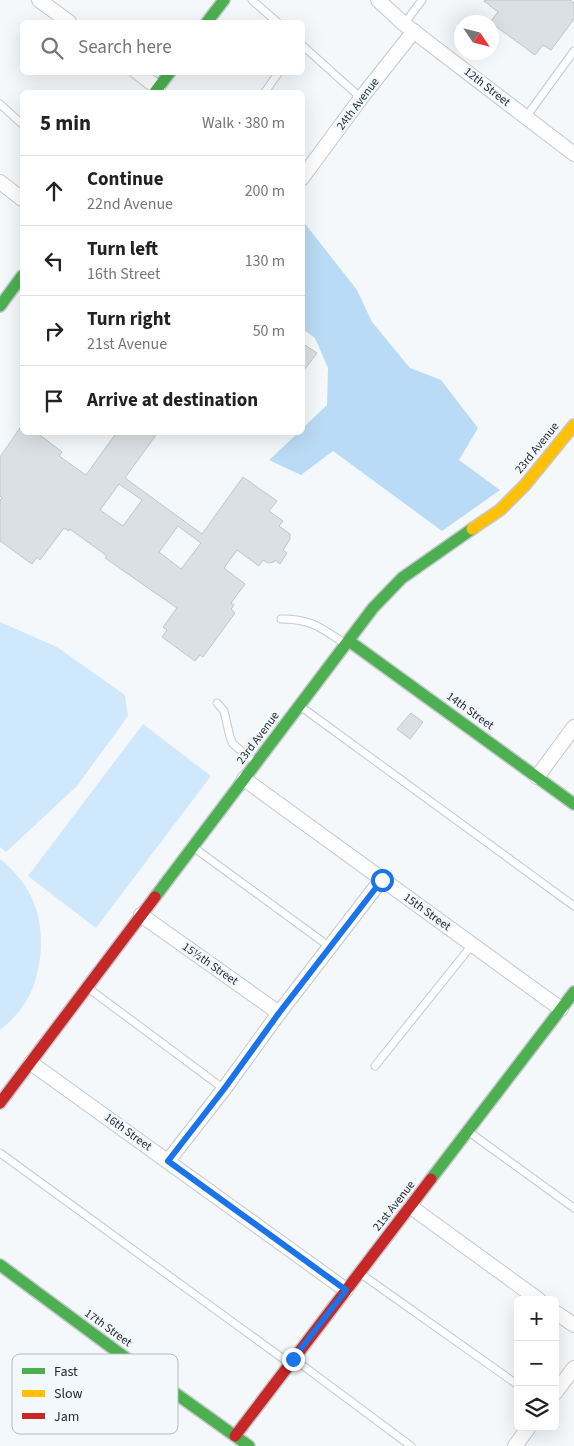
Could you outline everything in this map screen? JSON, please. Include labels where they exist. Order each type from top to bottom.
[{"type":"street","points":[[39,0],[67,20]]},
{"type":"street","name":"12th Street","points":[[378,0],[409,28],[574,154]]},
{"type":"street","points":[[208,20],[222,1]]},
{"type":"street","name":"24th Avenue","points":[[305,172],[361,98],[409,28]]},
{"type":"street","points":[[140,75],[157,90],[168,75]]},
{"type":"street","points":[[0,182],[20,197]]},
{"type":"street","points":[[0,306],[20,279]]},
{"type":"street","name":"23rd Avenue","points":[[0,1103],[373,608],[393,586],[511,500],[574,425]]},
{"type":"street","name":"14th Street","points":[[348,643],[574,804]]},
{"type":"street","points":[[537,777],[574,727]]},
{"type":"street","name":"15th Street","points":[[244,779],[561,1009]]},
{"type":"street","points":[[168,1161],[382,880]]},
{"type":"street","name":"15½th Street","points":[[141,915],[279,1013]]},
{"type":"street","name":"21st Avenue","points":[[235,1436],[574,992]]},
{"type":"street","name":"16th Street","points":[[31,1063],[346,1290]]},
{"type":"street","points":[[411,1206],[534,1296]]},
{"type":"street","name":"17th Street","points":[[0,1265],[121,1354]]},
{"type":"street","points":[[559,1315],[574,1325]]},
{"type":"street","points":[[559,1388],[574,1368]]},
{"type":"street","name":"17th Street","points":[[178,1395],[249,1446]]},
{"type":"street","points":[[515,1446],[526,1431]]},
{"type":"lane","points":[[252,0],[276,20]]},
{"type":"lane","points":[[409,28],[422,0]]},
{"type":"lane","points":[[305,48],[361,98]]},
{"type":"lane","points":[[526,117],[574,51]]},
{"type":"lane","points":[[265,90],[276,75]]},
{"type":"lane","points":[[0,104],[20,122]]},
{"type":"lane","points":[[281,619],[295,619],[315,624],[348,643]]},
{"type":"lane","points":[[217,702],[224,710],[233,744],[256,763]]},
{"type":"lane","points":[[300,706],[574,906]]},
{"type":"lane","points":[[193,847],[330,947]]},
{"type":"lane","points":[[375,1066],[472,945]]},
{"type":"lane","points":[[87,987],[224,1089]]},
{"type":"lane","points":[[468,1131],[574,1208]]},
{"type":"lane","points":[[0,1153],[411,1446]]},
{"type":"lane","points":[[359,1273],[514,1381]]},
{"type":"shaded area","points":[[305,224],[357,290],[372,322],[410,368],[441,380],[478,428],[459,460],[500,490],[442,531],[333,451],[301,475],[269,460],[296,435],[305,435],[305,426],[327,405],[328,368],[315,338],[305,330]]},
{"type":"shaded area","points":[[0,622],[57,647],[125,695],[128,716],[77,786],[6,852],[0,847]]},
{"type":"shaded area","points":[[143,724],[211,776],[96,928],[28,876]]},
{"type":"shaded area","points":[[0,859],[20,879],[34,903],[38,916],[41,943],[38,968],[30,993],[19,1011],[0,1030]]},
{"type":"building","points":[[570,0],[574,3],[574,19],[551,50],[543,45],[535,55],[499,29],[499,15],[496,15],[498,12],[484,1]]},
{"type":"building","points":[[305,345],[317,353],[305,369]]},
{"type":"building","points":[[20,428],[20,435],[40,435],[62,452],[59,456],[86,475],[115,435],[156,435],[125,478],[202,534],[243,477],[277,501],[269,511],[283,521],[279,526],[290,534],[290,539],[283,550],[287,553],[280,564],[275,560],[268,563],[263,560],[259,566],[237,550],[224,568],[245,584],[231,603],[234,605],[231,609],[235,613],[203,657],[200,655],[195,661],[162,637],[167,630],[163,627],[177,608],[105,558],[107,556],[70,529],[69,531],[64,528],[40,560],[37,557],[32,564],[0,541],[0,500],[2,498],[0,496],[0,457]],"holes":[[[119,484],[142,500],[123,526],[100,510]],[[178,526],[201,543],[181,569],[159,552]]]},
{"type":"building","points":[[411,713],[423,722],[410,739],[397,729]]},
{"type":"traffic: fast","points":[[209,20],[224,0]]},
{"type":"traffic: fast","points":[[156,90],[168,75]]},
{"type":"traffic: fast","points":[[0,306],[20,279]]},
{"type":"traffic: fast","points":[[155,897],[373,608],[402,578],[472,529]]},
{"type":"traffic: fast","points":[[349,641],[574,804]]},
{"type":"traffic: fast","points":[[431,1179],[574,992]]},
{"type":"traffic: fast","points":[[0,1265],[120,1354]]},
{"type":"traffic: fast","points":[[178,1395],[249,1446]]},
{"type":"traffic: slow","points":[[472,529],[500,510],[525,485],[574,425]]},
{"type":"traffic: jam","points":[[0,1103],[155,897]]},
{"type":"traffic: jam","points":[[235,1436],[431,1179]]},
{"type":"route","points":[[293,1359],[346,1290],[168,1161],[382,880]]}]
